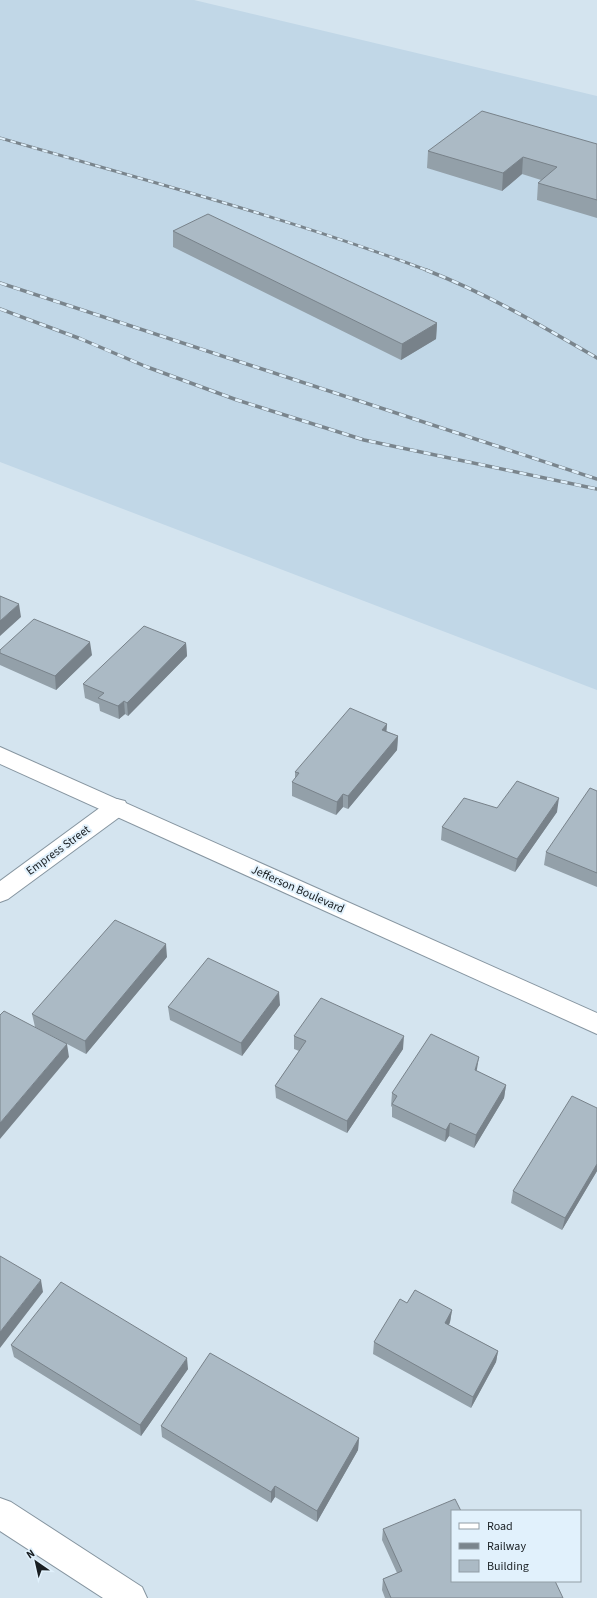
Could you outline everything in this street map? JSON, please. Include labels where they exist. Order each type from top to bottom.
[{"type":"street","name":"Jefferson Boulevard","points":[[0,755],[597,1024]]},
{"type":"street","name":"Empress Street","points":[[0,893],[117,808]]},
{"type":"street","points":[[0,1513],[131,1598]]},
{"type":"shaded area","points":[[0,0],[194,0],[597,96],[597,690],[0,462]]},
{"type":"building","points":[[482,111],[597,144],[597,200],[538,183],[557,167],[523,157],[503,173],[428,151]]},
{"type":"building","points":[[208,214],[437,323],[402,344],[173,231]]},
{"type":"building","points":[[0,596],[19,604],[0,621]]},
{"type":"building","points":[[34,619],[90,642],[55,676],[0,653],[0,650]]},
{"type":"building","points":[[144,626],[186,643],[127,703],[124,701],[118,706],[98,698],[104,693],[83,684]]},
{"type":"building","points":[[350,708],[387,724],[382,730],[398,736],[348,796],[343,794],[337,802],[292,782],[299,773],[295,772]]},
{"type":"building","points":[[517,781],[559,798],[517,859],[442,827],[464,798],[497,808]]},
{"type":"building","points":[[590,788],[597,791],[597,873],[546,852]]},
{"type":"building","points":[[115,920],[166,944],[85,1041],[32,1014]]},
{"type":"building","points":[[208,958],[279,992],[241,1043],[168,1007]]},
{"type":"building","points":[[321,998],[404,1036],[347,1121],[275,1086],[306,1041],[294,1036]]},
{"type":"building","points":[[4,1011],[67,1044],[0,1123],[0,1015]]},
{"type":"building","points":[[431,1034],[479,1057],[475,1070],[506,1085],[476,1135],[450,1123],[446,1130],[392,1104],[397,1096],[392,1093]]},
{"type":"building","points":[[572,1096],[597,1108],[597,1164],[565,1218],[513,1191]]},
{"type":"building","points":[[0,1256],[41,1280],[0,1332]]},
{"type":"building","points":[[61,1282],[187,1358],[140,1425],[11,1345]]},
{"type":"building","points":[[415,1290],[452,1310],[445,1323],[498,1351],[473,1397],[374,1342],[400,1299],[407,1303]]},
{"type":"building","points":[[210,1353],[359,1438],[317,1511],[275,1486],[271,1492],[161,1426]]},
{"type":"building","points":[[455,1499],[460,1510],[451,1510],[451,1582],[555,1582],[563,1598],[391,1598],[383,1579],[402,1571],[383,1529]]},
{"type":"railway","points":[[0,138],[270,217],[429,271]]},
{"type":"railway","points":[[426,270],[470,289],[535,322],[597,358]]},
{"type":"railway","points":[[0,283],[597,479]]},
{"type":"railway","points":[[0,309],[81,339],[147,367],[237,400],[364,440],[597,489]]}]
